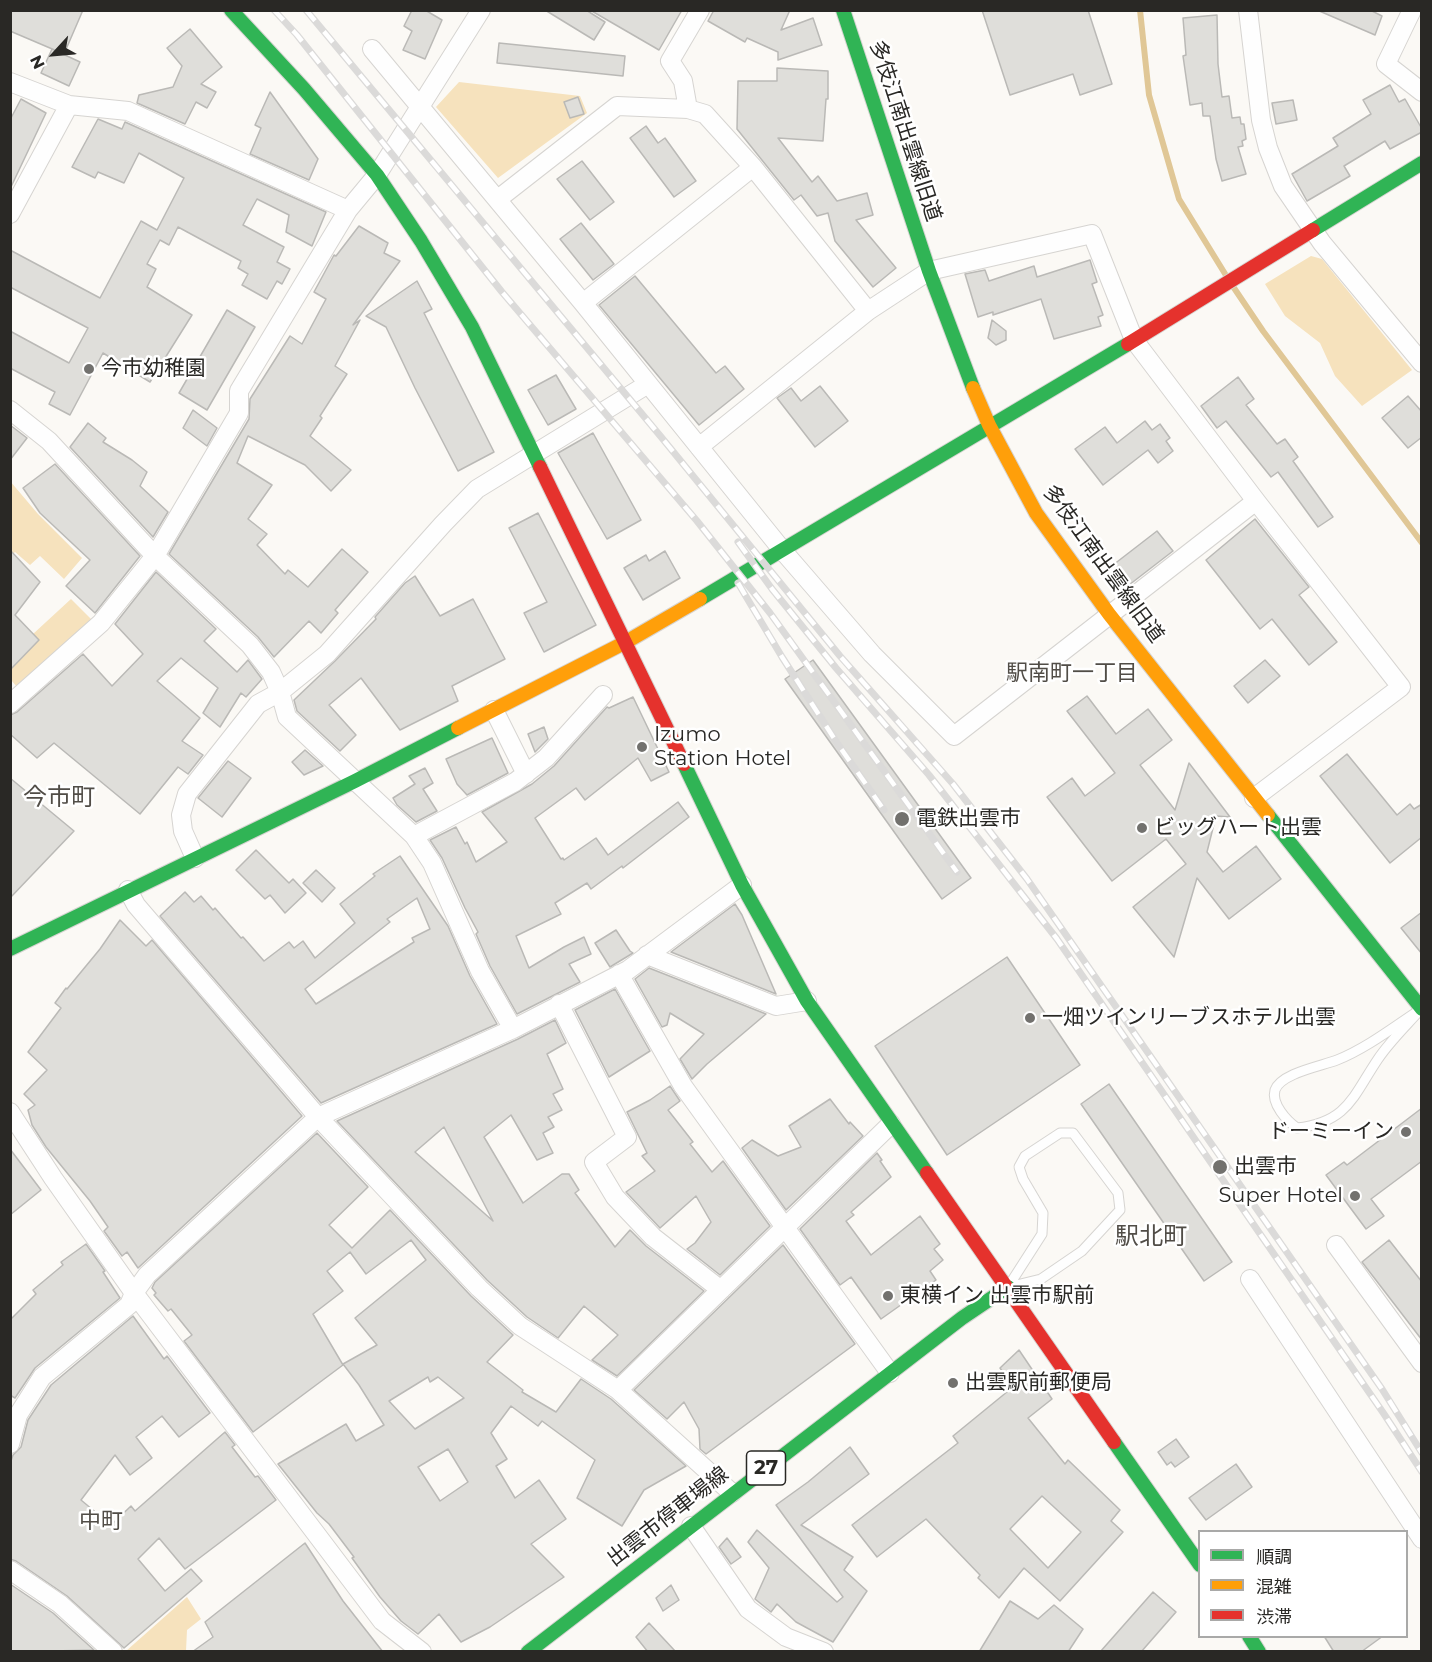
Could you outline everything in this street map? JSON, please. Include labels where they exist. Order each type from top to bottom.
[{"type":"street","points":[[231,10],[304,89],[377,175],[421,241],[472,327],[742,885],[807,1001],[1198,1562]]},
{"type":"street","points":[[10,704],[101,623],[156,556],[239,413],[239,391],[348,210],[377,175],[482,10]]},
{"type":"street","points":[[688,109],[683,81],[670,61],[700,10]]},
{"type":"street","name":"多伎江南出雲線旧道","points":[[843,10],[929,271],[960,355],[989,425],[1036,513],[1109,614],[1421,1009]]},
{"type":"street","points":[[1248,10],[1262,120],[1268,148],[1283,186],[1312,229],[1422,363]]},
{"type":"street","points":[[1412,10],[1386,64],[1422,92]]},
{"type":"street","points":[[372,49],[498,199],[783,551],[872,654],[954,736],[1256,501]]},
{"type":"street","points":[[10,82],[69,105],[128,111],[348,210]]},
{"type":"street","points":[[10,214],[69,105]]},
{"type":"street","points":[[498,199],[617,106],[688,109],[705,114],[753,167],[868,311]]},
{"type":"street","points":[[10,949],[356,781],[626,642],[783,551],[989,425],[1134,340],[1422,163]]},
{"type":"street","points":[[583,303],[753,167]]},
{"type":"street","points":[[699,447],[868,311],[929,271],[1092,234],[1134,340],[1401,687],[1254,798]]},
{"type":"street","points":[[195,858],[183,831],[181,815],[187,794],[258,704],[280,692],[327,654],[477,489],[648,384]]},
{"type":"street","points":[[10,410],[49,441],[156,556],[250,645],[271,672],[287,717],[414,836],[432,863],[480,971],[513,1029]]},
{"type":"street","points":[[414,836],[526,774],[546,758],[603,695]]},
{"type":"street","points":[[494,710],[526,774]]},
{"type":"street","points":[[10,1444],[18,1415],[42,1377],[129,1305],[134,1293],[147,1275],[318,1118],[513,1029],[619,974],[742,885]]},
{"type":"street","points":[[128,890],[136,905],[318,1118],[479,1288],[520,1326],[618,1390],[732,1494]]},
{"type":"street","points":[[647,955],[776,1006],[807,1001]]},
{"type":"street","points":[[619,974],[683,1086],[890,1373]]},
{"type":"street","points":[[559,1004],[627,1137],[594,1162],[615,1197],[652,1237],[721,1290]]},
{"type":"street","points":[[10,1112],[53,1178],[134,1293],[382,1621],[422,1652]]},
{"type":"street","points":[[618,1390],[891,1124]]},
{"type":"street","points":[[1336,1245],[1422,1363]]},
{"type":"street","points":[[1250,1279],[1422,1539]]},
{"type":"street","name":"出雲市停車場線","points":[[528,1652],[962,1318],[1008,1287]]},
{"type":"street","points":[[691,1526],[748,1609],[786,1637],[824,1652]]},
{"type":"street","points":[[10,1570],[60,1604],[113,1652]]},
{"type":"street","points":[[1250,1638],[1260,1652]]},
{"type":"lane","points":[[1421,1009],[1379,1057],[1358,1094],[1341,1112],[1316,1125],[1297,1128],[1287,1121],[1275,1099],[1275,1088],[1283,1080],[1299,1072],[1339,1060],[1421,1009]]},
{"type":"lane","points":[[1060,1133],[1073,1133],[1118,1193],[1120,1210],[1074,1257],[1041,1279],[1008,1287],[1042,1234],[1043,1213],[1023,1179],[1019,1167],[1025,1156],[1060,1133]]},
{"type":"shaded area","points":[[459,82],[580,96],[587,113],[498,178],[436,107]]},
{"type":"shaded area","points":[[1311,256],[1322,259],[1412,370],[1362,406],[1335,376],[1320,343],[1285,316],[1265,284]]},
{"type":"shaded area","points":[[10,481],[38,514],[82,558],[64,579],[40,556],[30,565],[15,552],[11,556]]},
{"type":"shaded area","points":[[71,599],[94,622],[18,688],[11,680],[10,666],[12,668],[38,640],[33,634]]},
{"type":"shaded area","points":[[187,1597],[201,1619],[187,1630],[186,1651],[126,1651]]},
{"type":"building","points":[[10,10],[83,10],[64,54],[10,31]]},
{"type":"building","points":[[412,10],[425,10],[442,20],[425,59],[403,50],[412,31],[404,26]]},
{"type":"building","points":[[545,10],[586,10],[605,22],[594,40]]},
{"type":"building","points":[[590,10],[682,10],[659,50]]},
{"type":"building","points":[[714,10],[790,10],[781,30],[813,18],[822,45],[778,60],[778,52],[747,38],[745,42],[708,21]]},
{"type":"building","points":[[982,10],[1088,10],[1112,84],[1080,95],[1073,74],[1010,95]]},
{"type":"building","points":[[1317,10],[1370,10],[1382,16],[1375,35]]},
{"type":"building","points":[[1217,15],[1218,64],[1222,97],[1229,96],[1232,118],[1240,117],[1241,124],[1244,124],[1246,139],[1242,141],[1243,146],[1238,147],[1246,174],[1222,181],[1216,159],[1210,116],[1203,116],[1202,103],[1190,105],[1183,56],[1186,55],[1183,18]]},
{"type":"building","points":[[190,29],[222,67],[201,84],[216,92],[207,108],[196,102],[185,124],[137,103],[139,95],[173,87],[182,66],[167,48]]},
{"type":"building","points":[[499,43],[625,56],[623,76],[497,63]]},
{"type":"building","points":[[52,49],[80,62],[69,86],[41,73]]},
{"type":"building","points":[[777,68],[828,71],[828,99],[826,99],[823,141],[778,138],[812,182],[818,176],[837,201],[867,193],[873,215],[856,220],[896,268],[873,287],[835,241],[828,213],[817,216],[801,195],[794,200],[737,129],[738,81],[777,81]]},
{"type":"building","points":[[1390,85],[1399,102],[1405,99],[1422,132],[1390,149],[1385,141],[1344,166],[1350,176],[1307,201],[1292,174],[1338,146],[1333,138],[1371,114],[1363,100]]},
{"type":"building","points":[[270,92],[318,159],[309,180],[250,154],[261,128],[255,125]]},
{"type":"building","points":[[578,97],[584,114],[570,118],[564,102]]},
{"type":"building","points":[[21,99],[46,113],[10,189],[11,118]]},
{"type":"building","points":[[1293,100],[1297,120],[1276,124],[1272,103]]},
{"type":"building","points":[[98,119],[122,129],[125,122],[326,212],[312,246],[286,232],[289,215],[257,199],[243,225],[284,247],[277,262],[290,269],[282,284],[277,281],[267,299],[242,285],[248,274],[238,268],[241,261],[178,227],[169,245],[160,240],[147,264],[156,269],[147,287],[192,315],[150,382],[103,353],[70,415],[49,404],[55,392],[10,368],[10,331],[69,363],[88,328],[10,287],[10,250],[100,298],[141,221],[157,230],[184,178],[139,153],[124,183],[98,172],[95,178],[72,167]]},
{"type":"building","points":[[646,126],[658,143],[665,138],[696,181],[674,197],[630,138]]},
{"type":"building","points":[[582,161],[614,202],[590,220],[557,179]]},
{"type":"building","points":[[581,223],[614,264],[593,280],[560,239]]},
{"type":"building","points":[[359,226],[388,243],[384,253],[400,261],[353,325],[360,320],[335,366],[347,374],[310,436],[351,470],[331,491],[305,465],[248,436],[237,463],[272,485],[248,519],[267,534],[257,545],[285,574],[288,570],[308,587],[342,549],[368,572],[335,610],[338,613],[321,633],[309,621],[274,657],[258,637],[169,554],[249,419],[250,399],[290,336],[302,344],[326,299],[314,292],[334,255],[336,256]]},
{"type":"building","points":[[1090,260],[1097,282],[1092,284],[1103,315],[1098,317],[1101,326],[1054,339],[1041,299],[993,315],[993,312],[978,317],[965,274],[985,270],[989,281],[1034,266],[1037,277]]},
{"type":"building","points":[[635,276],[716,373],[725,366],[744,389],[699,425],[599,305]]},
{"type":"building","points":[[417,281],[432,309],[424,313],[494,452],[458,471],[386,327],[366,316]]},
{"type":"building","points":[[227,310],[255,327],[207,410],[179,393]]},
{"type":"building","points":[[992,320],[1006,331],[1006,340],[996,345],[988,338]]},
{"type":"building","points":[[556,375],[576,409],[548,425],[528,390]]},
{"type":"building","points":[[1238,377],[1254,399],[1246,405],[1277,444],[1285,439],[1298,457],[1293,461],[1333,517],[1318,527],[1278,472],[1271,477],[1226,421],[1217,428],[1201,406]]},
{"type":"building","points":[[820,386],[848,421],[815,447],[777,398],[791,388],[801,401]]},
{"type":"building","points":[[1408,396],[1422,412],[1422,437],[1408,448],[1382,418]]},
{"type":"building","points":[[193,410],[217,428],[207,446],[183,428]]},
{"type":"building","points":[[1145,421],[1152,430],[1160,424],[1170,438],[1166,441],[1173,451],[1158,463],[1148,450],[1103,485],[1075,449],[1105,427],[1117,443]]},
{"type":"building","points":[[88,423],[106,438],[103,442],[147,472],[140,486],[168,512],[153,537],[70,447]]},
{"type":"building","points":[[10,425],[27,438],[10,460]]},
{"type":"building","points":[[593,433],[641,520],[607,539],[558,453]]},
{"type":"building","points":[[55,464],[140,556],[95,613],[66,586],[90,560],[40,513],[23,488]]},
{"type":"building","points":[[538,513],[596,625],[544,652],[524,613],[547,602],[509,528]]},
{"type":"building","points":[[1255,519],[1309,587],[1299,595],[1337,642],[1309,665],[1272,619],[1260,629],[1206,560]]},
{"type":"building","points":[[1157,531],[1173,551],[1129,585],[1113,565]]},
{"type":"building","points":[[10,550],[40,582],[15,615],[39,640],[10,670]]},
{"type":"building","points":[[665,551],[680,578],[643,600],[624,568],[646,555],[649,561]]},
{"type":"building","points":[[156,572],[216,629],[204,641],[237,672],[248,660],[262,679],[246,697],[241,693],[220,727],[203,713],[218,688],[181,658],[157,681],[200,718],[182,741],[203,755],[188,774],[178,767],[140,814],[54,743],[37,758],[10,734],[10,715],[17,712],[83,654],[112,686],[143,654],[115,624]]},
{"type":"building","points":[[415,576],[440,616],[473,599],[505,659],[452,686],[458,701],[400,730],[361,678],[329,705],[356,735],[340,751],[297,711],[294,700],[376,619],[375,617],[405,583]]},
{"type":"building","points":[[813,660],[971,878],[942,899],[785,679]]},
{"type":"building","points":[[1265,660],[1280,676],[1248,703],[1234,686]]},
{"type":"building","name":"ビッグハート出雲","points":[[1087,696],[1116,734],[1148,709],[1172,740],[1140,765],[1175,810],[1189,763],[1230,817],[1216,816],[1207,852],[1223,872],[1256,846],[1281,879],[1229,919],[1197,878],[1174,957],[1133,907],[1186,864],[1166,839],[1112,881],[1047,797],[1072,778],[1085,796],[1115,773],[1067,711]]},
{"type":"building","points":[[633,697],[669,772],[651,781],[638,758],[585,800],[576,788],[535,818],[561,859],[564,860],[596,838],[608,855],[678,802],[689,817],[623,868],[622,866],[591,889],[587,883],[555,903],[561,914],[516,936],[529,968],[584,937],[591,954],[569,964],[580,982],[517,1014],[490,966],[476,934],[478,932],[442,858],[430,840],[456,827],[465,844],[467,842],[476,862],[507,842],[482,812],[532,784],[554,766],[607,707]]},
{"type":"building","points":[[544,727],[548,739],[535,752],[528,734]]},
{"type":"building","points":[[492,738],[508,773],[467,795],[457,784],[446,759]]},
{"type":"building","points":[[305,750],[323,766],[304,775],[292,762]]},
{"type":"building","points":[[1347,754],[1397,815],[1410,804],[1414,809],[1422,804],[1422,837],[1390,863],[1320,776]]},
{"type":"building","points":[[228,761],[251,778],[222,817],[198,798]]},
{"type":"building","points":[[425,768],[433,783],[423,789],[437,811],[416,822],[397,805],[393,798],[415,784],[409,776]]},
{"type":"building","points":[[10,778],[74,831],[10,898]]},
{"type":"building","points":[[256,850],[289,883],[293,879],[306,893],[285,913],[270,895],[265,899],[236,870]]},
{"type":"building","points":[[400,856],[448,926],[470,976],[497,1024],[321,1103],[160,916],[185,892],[194,902],[201,896],[264,961],[289,942],[294,948],[303,941],[315,958],[355,923],[340,904],[375,876],[373,874]],"holes":[[[417,898],[430,929],[412,938],[414,942],[316,1004],[305,989],[390,922],[387,919]]]},
{"type":"building","points":[[316,870],[335,888],[322,902],[303,883]]},
{"type":"building","points":[[735,904],[742,915],[776,994],[671,952]]},
{"type":"building","points":[[1422,912],[1422,954],[1401,928]]},
{"type":"building","points":[[120,920],[146,946],[152,940],[302,1116],[138,1268],[127,1252],[122,1256],[104,1231],[108,1227],[90,1201],[46,1147],[32,1125],[28,1110],[35,1105],[24,1094],[47,1070],[28,1052],[61,1008],[55,1003],[100,949]]},
{"type":"building","points":[[616,930],[633,953],[610,967],[595,943]]},
{"type":"building","points":[[1007,957],[1080,1065],[947,1155],[875,1046]]},
{"type":"building","points":[[649,968],[766,1014],[692,1079],[680,1059],[704,1034],[670,1013],[667,1025],[662,1027],[635,979]]},
{"type":"building","points":[[615,989],[650,1051],[609,1077],[575,1010]]},
{"type":"building","points":[[555,1020],[566,1043],[547,1054],[563,1089],[553,1094],[562,1110],[548,1117],[554,1127],[543,1133],[553,1153],[537,1160],[511,1115],[484,1137],[523,1203],[562,1174],[569,1174],[579,1190],[575,1193],[615,1247],[630,1230],[646,1246],[704,1291],[617,1376],[592,1360],[618,1335],[584,1306],[558,1338],[527,1317],[487,1280],[337,1121]],"holes":[[[444,1127],[493,1221],[415,1152]]]},
{"type":"building","points":[[1109,1084],[1232,1262],[1204,1281],[1081,1104]]},
{"type":"building","points":[[670,1086],[680,1101],[668,1110],[693,1142],[690,1144],[712,1172],[723,1161],[770,1226],[720,1275],[687,1249],[695,1243],[711,1222],[696,1196],[660,1228],[626,1192],[655,1171],[642,1156],[647,1153],[627,1112]]},
{"type":"building","points":[[830,1099],[849,1124],[850,1122],[863,1136],[786,1210],[742,1148],[752,1140],[778,1156],[801,1147],[789,1126]]},
{"type":"building","points":[[1422,1108],[1422,1161],[1371,1199],[1384,1216],[1366,1229],[1326,1175],[1344,1162],[1347,1165]]},
{"type":"building","points":[[317,1133],[368,1187],[329,1225],[352,1248],[390,1210],[471,1296],[513,1335],[487,1362],[523,1390],[522,1392],[556,1412],[581,1379],[611,1399],[686,1466],[644,1490],[622,1526],[577,1498],[595,1460],[542,1421],[538,1426],[511,1406],[491,1433],[507,1459],[496,1466],[515,1498],[539,1480],[566,1519],[531,1544],[564,1577],[490,1627],[461,1642],[439,1614],[418,1634],[401,1621],[380,1597],[329,1524],[317,1513],[278,1464],[346,1424],[356,1441],[384,1425],[343,1364],[377,1345],[355,1318],[426,1260],[411,1240],[366,1274],[350,1252],[327,1271],[343,1291],[313,1314],[343,1365],[253,1432],[184,1341],[192,1335],[171,1309],[168,1311],[154,1295],[156,1293],[152,1288],[155,1282]],"holes":[[[428,1377],[430,1382],[438,1377],[464,1398],[415,1429],[389,1401]],[[448,1449],[468,1482],[440,1501],[418,1467]]]},
{"type":"building","points":[[10,1149],[41,1190],[10,1215]]},
{"type":"building","points":[[877,1153],[891,1177],[851,1212],[854,1215],[846,1221],[871,1255],[920,1216],[940,1244],[934,1249],[943,1260],[930,1271],[936,1280],[881,1319],[851,1277],[840,1285],[800,1229]]},
{"type":"building","points":[[1389,1240],[1422,1282],[1422,1340],[1362,1262]]},
{"type":"building","points":[[86,1244],[120,1298],[35,1368],[15,1398],[10,1395],[10,1320],[36,1294],[33,1290],[63,1265],[61,1262]]},
{"type":"building","points":[[783,1245],[855,1344],[706,1454],[700,1449],[699,1429],[684,1402],[667,1419],[634,1390]]},
{"type":"building","points":[[133,1316],[164,1359],[167,1356],[210,1413],[179,1437],[162,1416],[136,1437],[152,1458],[130,1475],[115,1455],[81,1500],[111,1525],[131,1506],[135,1511],[225,1432],[235,1445],[232,1447],[276,1500],[185,1569],[159,1538],[138,1559],[165,1591],[191,1569],[202,1581],[124,1648],[67,1596],[10,1559],[10,1464],[13,1455],[21,1447],[28,1420],[51,1385]]},
{"type":"building","points":[[1019,1350],[1052,1399],[1028,1418],[1065,1464],[1068,1460],[1120,1510],[1111,1521],[1123,1532],[1060,1601],[1024,1568],[999,1598],[978,1578],[980,1575],[926,1519],[877,1557],[852,1525],[958,1443],[953,1436],[1013,1387],[1000,1368]],"holes":[[[1042,1496],[1081,1532],[1048,1568],[1010,1529]]]},
{"type":"building","points":[[1176,1439],[1189,1457],[1175,1467],[1171,1462],[1167,1465],[1158,1452]]},
{"type":"building","points":[[850,1447],[869,1474],[801,1525],[853,1557],[844,1570],[867,1591],[833,1642],[796,1622],[777,1604],[771,1612],[755,1599],[769,1568],[748,1542],[757,1530],[837,1602],[843,1597],[776,1505]]},
{"type":"building","points":[[1236,1464],[1252,1487],[1206,1520],[1189,1498]]},
{"type":"building","points":[[727,1538],[741,1557],[731,1564],[719,1547]]},
{"type":"building","points":[[305,1543],[343,1601],[383,1652],[192,1652],[213,1637],[205,1622]]},
{"type":"building","points":[[10,1584],[53,1613],[94,1650],[10,1652]]},
{"type":"building","points":[[671,1585],[679,1600],[663,1611],[656,1598]]},
{"type":"building","points":[[1153,1592],[1176,1612],[1141,1652],[1100,1652]]},
{"type":"building","points":[[1010,1601],[1038,1619],[1054,1605],[1083,1629],[1068,1652],[979,1652]]},
{"type":"building","points":[[649,1623],[676,1652],[648,1652],[636,1637]]},
{"type":"building","points":[[1325,1638],[1380,1638],[1361,1652],[1334,1652]]},
{"type":"waterway","points":[[1140,10],[1149,95],[1179,199],[1227,277]]},
{"type":"waterway","points":[[1232,285],[1263,331],[1422,543]]},
{"type":"railway","points":[[274,10],[297,35],[502,292],[697,521],[770,613],[957,872]]},
{"type":"railway","points":[[306,10],[840,656],[953,784],[1027,879],[1382,1389],[1422,1453]]},
{"type":"railway","points":[[738,542],[772,589],[836,668],[929,775],[1057,939],[1422,1472]]},
{"type":"railway","points":[[738,583],[837,743],[884,810]]},
{"type":"traffic: fast","points":[[231,10],[304,89],[377,175],[421,241],[472,327],[540,467]]},
{"type":"traffic: fast","points":[[843,10],[929,271],[973,388]]},
{"type":"traffic: fast","points":[[1313,230],[1422,163]]},
{"type":"traffic: fast","points":[[700,599],[1128,344]]},
{"type":"traffic: fast","points":[[10,949],[355,781],[458,728]]},
{"type":"traffic: fast","points":[[684,764],[742,885],[807,1001],[927,1173]]},
{"type":"traffic: fast","points":[[1268,815],[1422,1009]]},
{"type":"traffic: fast","points":[[528,1652],[962,1318],[1008,1287]]},
{"type":"traffic: fast","points":[[1114,1442],[1198,1562]]},
{"type":"traffic: fast","points":[[1250,1638],[1259,1652]]},
{"type":"traffic: slow","points":[[973,388],[989,425],[1036,513],[1109,614],[1268,815]]},
{"type":"traffic: slow","points":[[458,728],[626,642],[700,599]]},
{"type":"traffic: jam","points":[[1128,344],[1313,230]]},
{"type":"traffic: jam","points":[[540,467],[684,764]]},
{"type":"traffic: jam","points":[[927,1173],[1114,1442]]},
{"type":"place","name":"今市幼稚園","points":[[89,369]]},
{"type":"place","name":"Izumo Station Hotel","points":[[642,747]]},
{"type":"place","name":"電鉄出雲市","points":[[902,819]]},
{"type":"place","name":"ビッグハート出雲","points":[[1142,828]]},
{"type":"place","name":"一畑ツインリーブスホテル出雲","points":[[1030,1018]]},
{"type":"place","name":"ドーミーイン","points":[[1406,1132]]},
{"type":"place","name":"出雲市","points":[[1220,1167]]},
{"type":"place","name":"Super Hotel","points":[[1355,1196]]},
{"type":"place","name":"東横イン 出雲市駅前","points":[[888,1296]]},
{"type":"place","name":"出雲駅前郵便局","points":[[953,1383]]},
{"type":"district","name":"駅南町一丁目","points":[[1072,674]]},
{"type":"district","name":"今市町","points":[[59,798]]},
{"type":"district","name":"駅北町","points":[[1151,1237]]},
{"type":"district","name":"中町","points":[[101,1522]]}]
